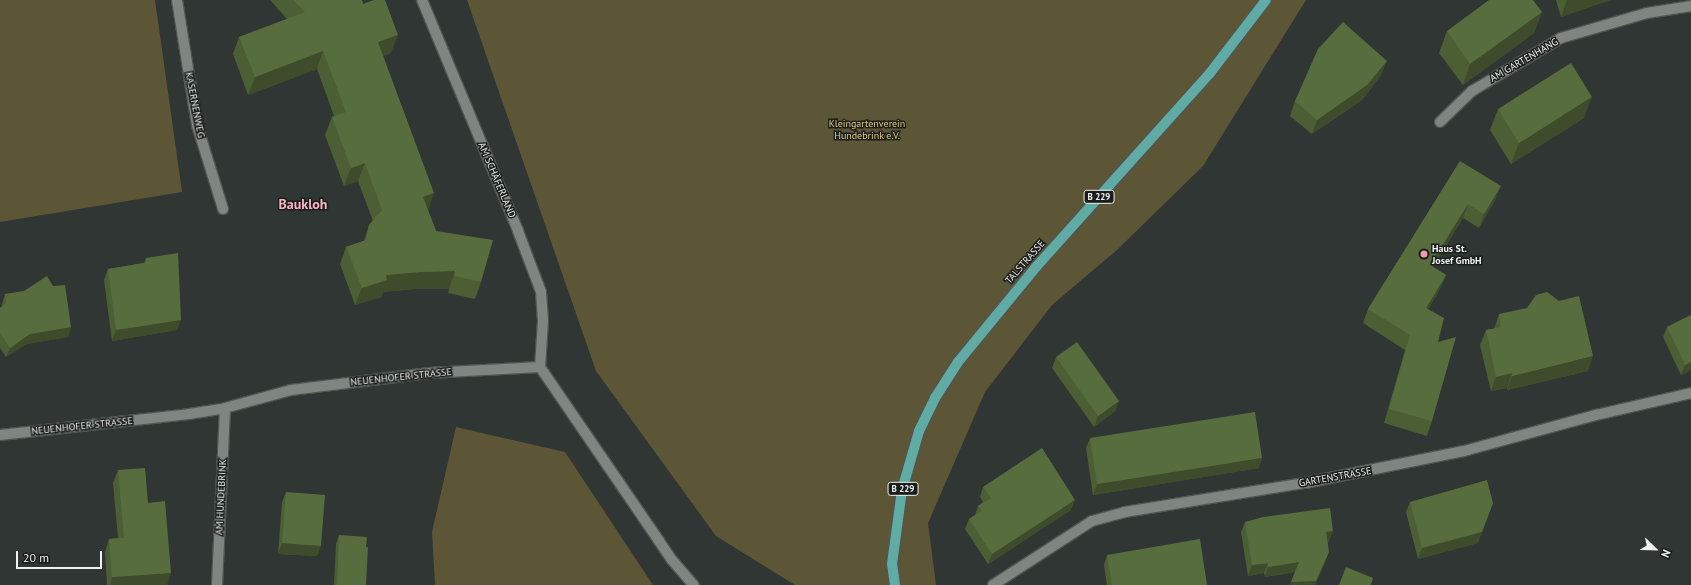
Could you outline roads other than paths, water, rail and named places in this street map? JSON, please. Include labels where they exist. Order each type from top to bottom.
[{"type":"main road","name":"TALSTRASSE","points":[[895,585],[892,564],[902,490],[919,431],[939,392],[958,362],[1036,267],[1210,73],[1266,0]]},
{"type":"street","name":"KASERNENWEG","points":[[177,0],[197,125],[223,209]]},
{"type":"street","name":"AM SCHÄFERLAND","points":[[422,0],[518,231],[541,292],[543,321],[540,367]]},
{"type":"street","name":"AM GARTENHANG","points":[[1440,122],[1472,91],[1561,38],[1646,12],[1691,6]]},
{"type":"street","name":"NEUENHOFER STRASSE","points":[[0,435],[136,420],[225,408],[291,390],[429,373],[540,367]]},
{"type":"street","points":[[540,367],[659,541],[676,565],[694,585]]},
{"type":"street","name":"GARTENSTRASSE","points":[[993,585],[1092,521],[1125,512],[1305,483],[1464,451],[1596,415],[1691,393]]},
{"type":"street","name":"AM HUNDEBRINK","points":[[217,585],[225,408]]},
{"type":"place","name":"Haus St. Josef GmbH","points":[[1424,254]]},
{"type":"district","name":"Baukloh","points":[[303,204]]},
{"type":"park label","name":"Kleingartenverein Hundebrink e.V.","points":[[867,128]]}]
